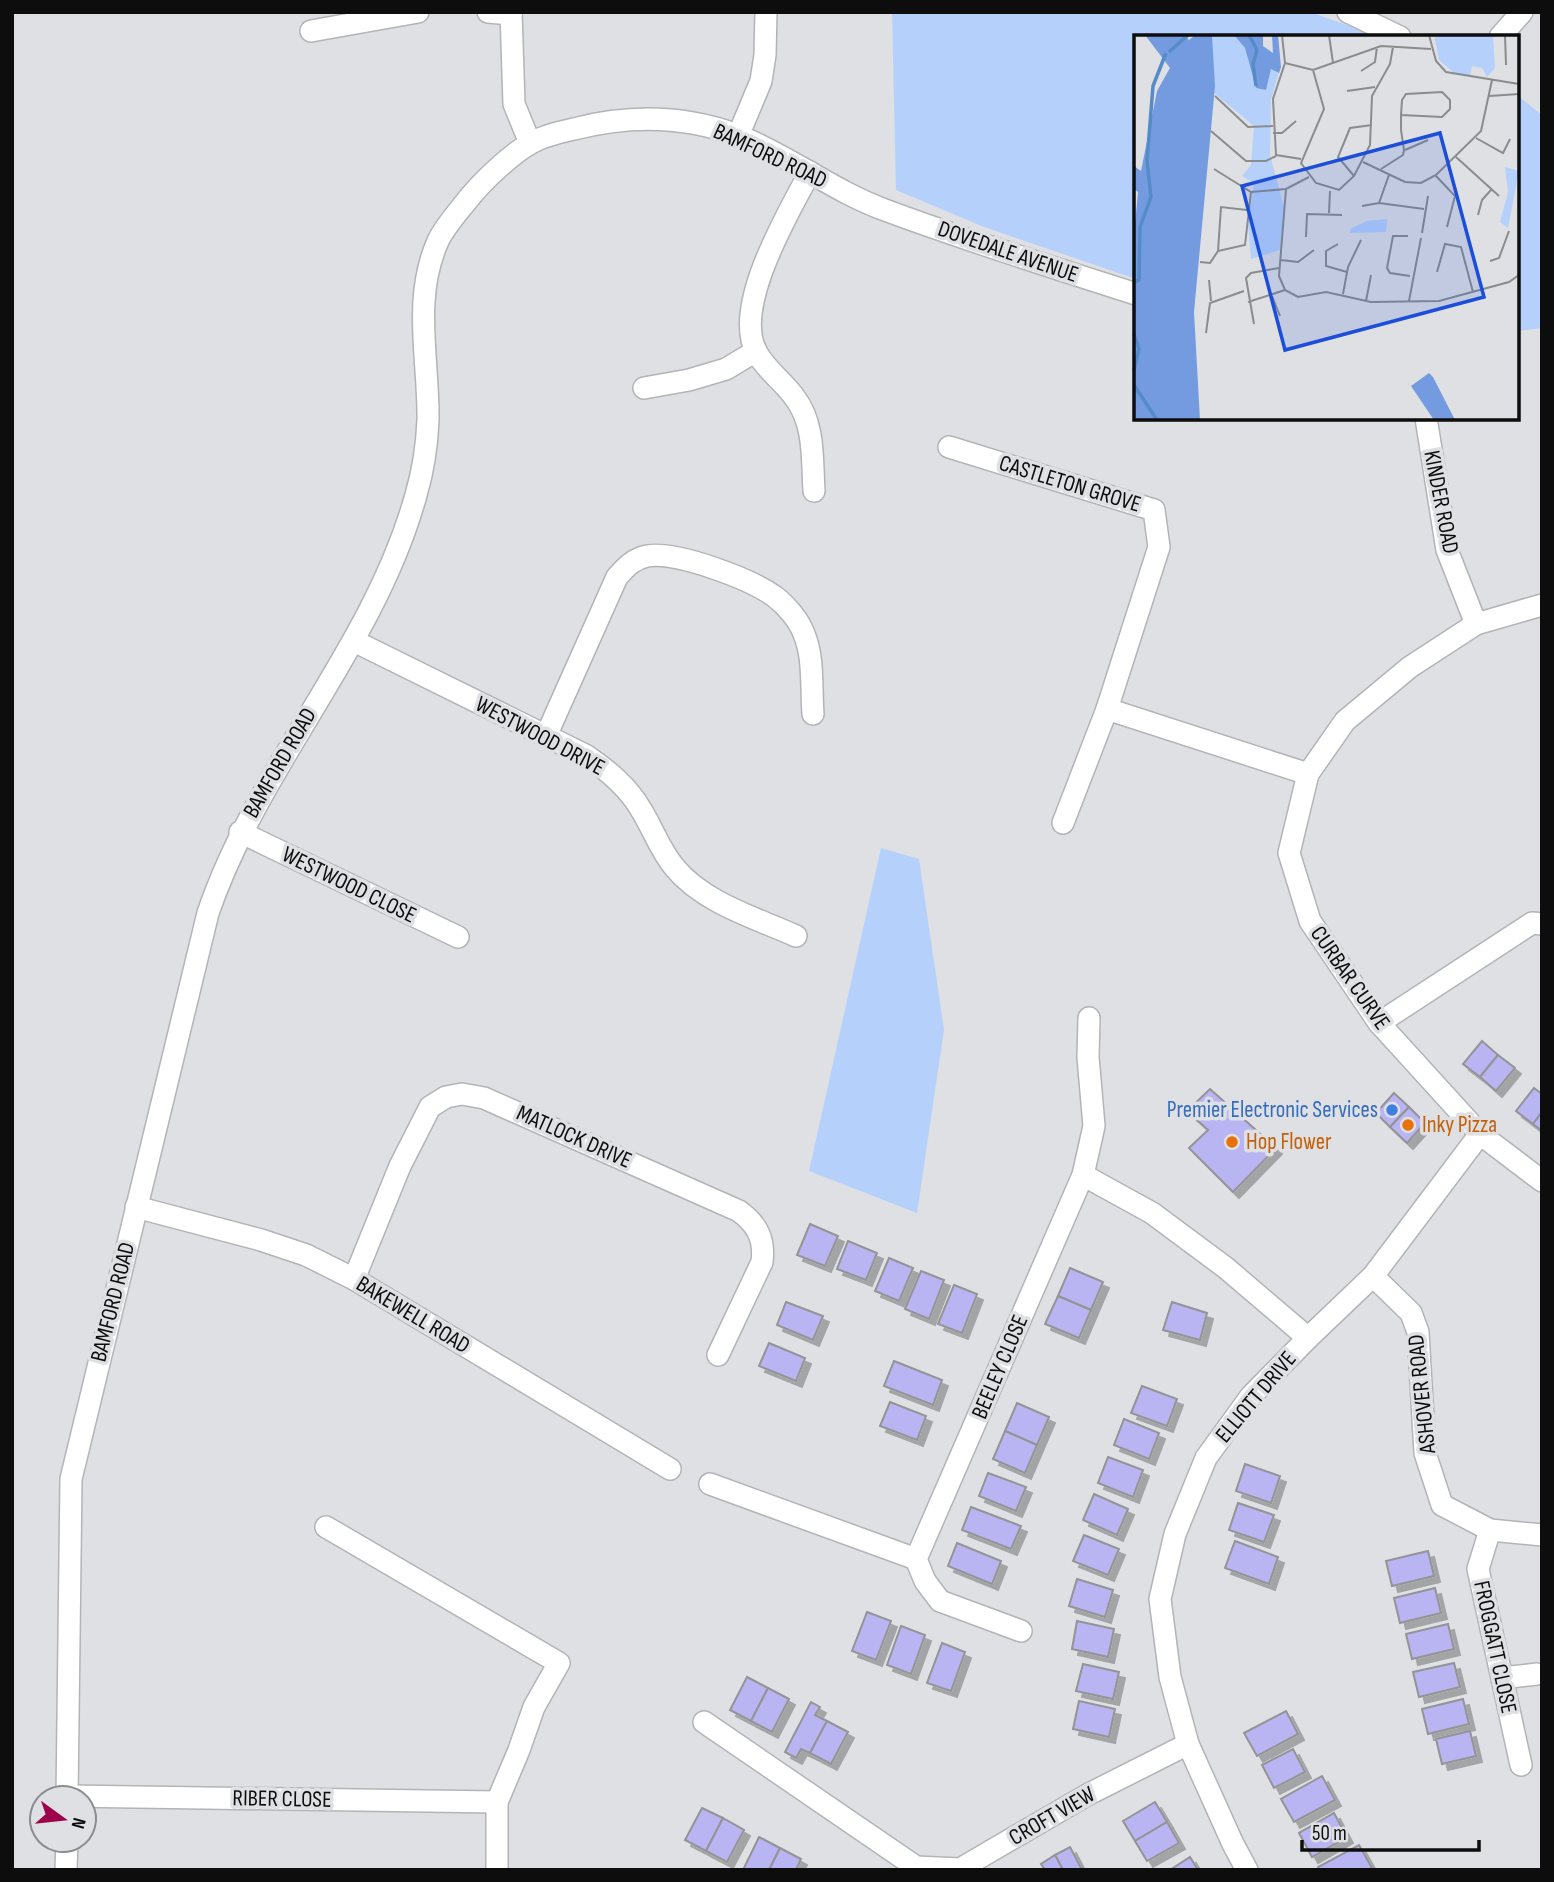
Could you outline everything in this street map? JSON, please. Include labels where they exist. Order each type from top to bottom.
[{"type":"street","points":[[311,31],[362,17],[418,12]]},
{"type":"street","points":[[488,12],[511,13],[514,104],[530,143]]},
{"type":"street","points":[[738,136],[761,81],[765,55],[766,12]]},
{"type":"street","points":[[1348,12],[1396,35]]},
{"type":"street","points":[[1502,35],[1522,12]]},
{"type":"street","name":"BAMFORD ROAD","points":[[67,1784],[71,1479],[136,1207],[208,912],[222,872],[240,832],[287,748],[354,641],[394,557],[416,496],[424,462],[428,419],[422,311],[428,274],[439,239],[483,182],[530,143],[572,129],[621,120],[667,119],[701,124],[738,136],[881,209]]},
{"type":"street","points":[[810,172],[772,244],[758,279],[751,317],[756,351],[796,398],[807,420],[814,491]]},
{"type":"street","name":"DOVEDALE AVENUE","points":[[881,209],[1134,294]]},
{"type":"street","points":[[644,388],[689,380],[726,369],[756,351]]},
{"type":"street","name":"KINDER ROAD","points":[[1426,420],[1447,550],[1476,624]]},
{"type":"street","name":"CASTLETON GROVE","points":[[949,447],[1154,510],[1159,547],[1107,709],[1063,823]]},
{"type":"street","points":[[546,736],[617,577],[629,563],[646,556],[668,555],[683,558],[774,596],[791,613],[805,634],[810,656],[813,714]]},
{"type":"street","name":"CURBAR CURVE","points":[[1542,605],[1476,624],[1410,667],[1345,721],[1308,774],[1289,853],[1310,921],[1379,1023],[1480,1134],[1542,1181]]},
{"type":"street","name":"WESTWOOD DRIVE","points":[[354,641],[587,756],[609,772],[640,808],[651,832],[676,870],[691,883],[715,899],[796,936]]},
{"type":"street","points":[[1107,709],[1308,774]]},
{"type":"street","name":"WESTWOOD CLOSE","points":[[240,832],[458,937]]},
{"type":"street","points":[[1379,1023],[1532,923],[1542,924]]},
{"type":"street","name":"BEELEY CLOSE","points":[[916,1559],[1083,1175],[1094,1126],[1088,1057],[1090,1018]]},
{"type":"street","name":"MATLOCK DRIVE","points":[[355,1279],[400,1166],[430,1107],[446,1097],[462,1094],[484,1098],[739,1210],[752,1220],[764,1248],[762,1262],[718,1355]]},
{"type":"street","name":"ELLIOTT DRIVE","points":[[1247,1870],[1188,1744],[1170,1677],[1160,1599],[1175,1534],[1206,1458],[1251,1396],[1373,1276],[1480,1134]]},
{"type":"street","points":[[1083,1175],[1152,1213],[1226,1268],[1308,1338]]},
{"type":"street","name":"BAKEWELL ROAD","points":[[136,1207],[261,1240],[306,1255],[355,1279],[670,1469]]},
{"type":"street","name":"ASHOVER ROAD","points":[[1373,1276],[1411,1313],[1418,1332],[1425,1453],[1443,1504],[1490,1530],[1542,1535]]},
{"type":"street","points":[[710,1483],[916,1559],[925,1581],[940,1601],[1021,1631]]},
{"type":"street","points":[[326,1527],[559,1663],[534,1707],[497,1802],[497,1870]]},
{"type":"street","name":"FROGGATT CLOSE","points":[[1490,1530],[1478,1569],[1521,1765]]},
{"type":"street","points":[[1502,1678],[1537,1674]]},
{"type":"street","name":"CROFT VIEW","points":[[704,1722],[916,1867],[960,1869],[1087,1796],[1188,1744]]},
{"type":"street","name":"RIBER CLOSE","points":[[98,1797],[497,1802]]},
{"type":"shaded area","points":[[892,12],[1310,12],[1375,35],[1134,35],[1134,278],[984,227],[896,190]]},
{"type":"shaded area","points":[[1519,97],[1542,115],[1542,328],[1519,331]]},
{"type":"shaded area","points":[[881,848],[919,859],[944,1030],[917,1213],[809,1171]]},
{"type":"building","points":[[1482,1041],[1498,1055],[1480,1077],[1463,1064]]},
{"type":"building","points":[[1498,1055],[1515,1068],[1496,1091],[1480,1077]]},
{"type":"building","points":[[1534,1088],[1542,1094],[1542,1112],[1533,1124],[1516,1111]]},
{"type":"building","name":"Hop Flower","points":[[1210,1089],[1276,1148],[1233,1192],[1189,1148],[1208,1130],[1187,1111]]},
{"type":"building","name":"Premier Electronic Services","points":[[1394,1093],[1409,1107],[1390,1127],[1376,1113]]},
{"type":"building","name":"Inky Pizza","points":[[1409,1107],[1425,1123],[1407,1143],[1390,1127]]},
{"type":"building","points":[[1542,1112],[1542,1131],[1533,1124]]},
{"type":"building","points":[[810,1224],[838,1236],[825,1266],[797,1255]]},
{"type":"building","points":[[848,1241],[877,1253],[866,1280],[837,1269]]},
{"type":"building","points":[[889,1258],[913,1268],[899,1301],[875,1291]]},
{"type":"building","points":[[1070,1268],[1103,1282],[1091,1310],[1058,1296]]},
{"type":"building","points":[[921,1271],[944,1280],[929,1319],[905,1309]]},
{"type":"building","points":[[954,1285],[977,1294],[962,1333],[938,1324]]},
{"type":"building","points":[[1058,1296],[1091,1310],[1079,1338],[1045,1324]]},
{"type":"building","points":[[786,1302],[823,1316],[813,1340],[777,1325]]},
{"type":"building","points":[[1172,1302],[1207,1313],[1200,1340],[1163,1330]]},
{"type":"building","points":[[769,1343],[805,1358],[796,1381],[759,1366]]},
{"type":"building","points":[[894,1361],[942,1380],[933,1405],[884,1386]]},
{"type":"building","points":[[1142,1386],[1177,1399],[1167,1426],[1131,1413]]},
{"type":"building","points":[[890,1402],[926,1416],[917,1440],[880,1426]]},
{"type":"building","points":[[1017,1403],[1049,1417],[1037,1445],[1005,1431]]},
{"type":"building","points":[[1124,1419],[1159,1433],[1149,1459],[1114,1445]]},
{"type":"building","points":[[1005,1431],[1037,1445],[1025,1473],[993,1459]]},
{"type":"building","points":[[1108,1457],[1143,1470],[1133,1497],[1098,1483]]},
{"type":"building","points":[[1245,1464],[1280,1476],[1271,1503],[1236,1491]]},
{"type":"building","points":[[988,1473],[1026,1487],[1016,1511],[979,1496]]},
{"type":"building","points":[[1094,1494],[1128,1509],[1117,1535],[1083,1520]]},
{"type":"building","points":[[1238,1503],[1274,1515],[1264,1542],[1229,1530]]},
{"type":"building","points":[[971,1507],[1021,1526],[1011,1549],[962,1530]]},
{"type":"building","points":[[1084,1535],[1119,1549],[1108,1575],[1073,1561]]},
{"type":"building","points":[[1235,1541],[1278,1557],[1269,1584],[1225,1568]]},
{"type":"building","points":[[957,1543],[1001,1561],[992,1584],[948,1566]]},
{"type":"building","points":[[1428,1551],[1434,1576],[1392,1586],[1386,1561]]},
{"type":"building","points":[[1077,1579],[1113,1590],[1105,1617],[1069,1606]]},
{"type":"building","points":[[1435,1588],[1441,1613],[1400,1623],[1394,1598]]},
{"type":"building","points":[[867,1612],[891,1621],[876,1660],[852,1651]]},
{"type":"building","points":[[1077,1621],[1114,1629],[1108,1657],[1072,1649]]},
{"type":"building","points":[[1448,1624],[1454,1649],[1412,1659],[1406,1634]]},
{"type":"building","points":[[901,1626],[925,1635],[911,1674],[887,1665]]},
{"type":"building","points":[[942,1643],[965,1652],[951,1691],[927,1683]]},
{"type":"building","points":[[1454,1663],[1460,1687],[1419,1697],[1413,1672]]},
{"type":"building","points":[[1083,1664],[1119,1672],[1113,1699],[1076,1691]]},
{"type":"building","points":[[747,1677],[768,1688],[751,1721],[730,1710]]},
{"type":"building","points":[[768,1688],[789,1699],[772,1732],[751,1721]]},
{"type":"building","points":[[1463,1699],[1469,1724],[1428,1734],[1422,1709]]},
{"type":"building","points":[[1079,1701],[1115,1709],[1109,1737],[1073,1729]]},
{"type":"building","points":[[811,1702],[820,1707],[815,1715],[827,1721],[810,1753],[801,1749],[796,1758],[785,1752]]},
{"type":"building","points":[[1286,1711],[1298,1734],[1257,1756],[1244,1733]]},
{"type":"building","points":[[827,1721],[848,1732],[831,1764],[810,1753]]},
{"type":"building","points":[[1470,1731],[1476,1756],[1442,1764],[1436,1739]]},
{"type":"building","points":[[1293,1749],[1305,1772],[1274,1788],[1262,1765]]},
{"type":"building","points":[[1322,1776],[1335,1800],[1294,1822],[1281,1799]]},
{"type":"building","points":[[1155,1802],[1167,1822],[1135,1841],[1123,1821]]},
{"type":"building","points":[[702,1808],[723,1818],[706,1851],[685,1840]]},
{"type":"building","points":[[1334,1813],[1347,1837],[1312,1857],[1299,1833]]},
{"type":"building","points":[[723,1818],[744,1830],[727,1862],[706,1851]]},
{"type":"building","points":[[1167,1822],[1179,1843],[1147,1861],[1135,1841]]},
{"type":"building","points":[[759,1837],[780,1848],[769,1870],[743,1870]]},
{"type":"building","points":[[1359,1845],[1372,1868],[1320,1870],[1318,1867]]},
{"type":"building","points":[[1070,1847],[1082,1870],[1063,1870],[1055,1855]]},
{"type":"building","points":[[780,1848],[801,1859],[796,1870],[769,1870]]},
{"type":"building","points":[[1055,1855],[1063,1870],[1045,1870],[1041,1864]]},
{"type":"building","points":[[1190,1857],[1198,1870],[1170,1870]]},
{"type":"place","name":"Premier Electronic Services","points":[[1392,1110]]},
{"type":"place","name":"Inky Pizza","points":[[1408,1125]]},
{"type":"place","name":"Hop Flower","points":[[1232,1142]]}]
